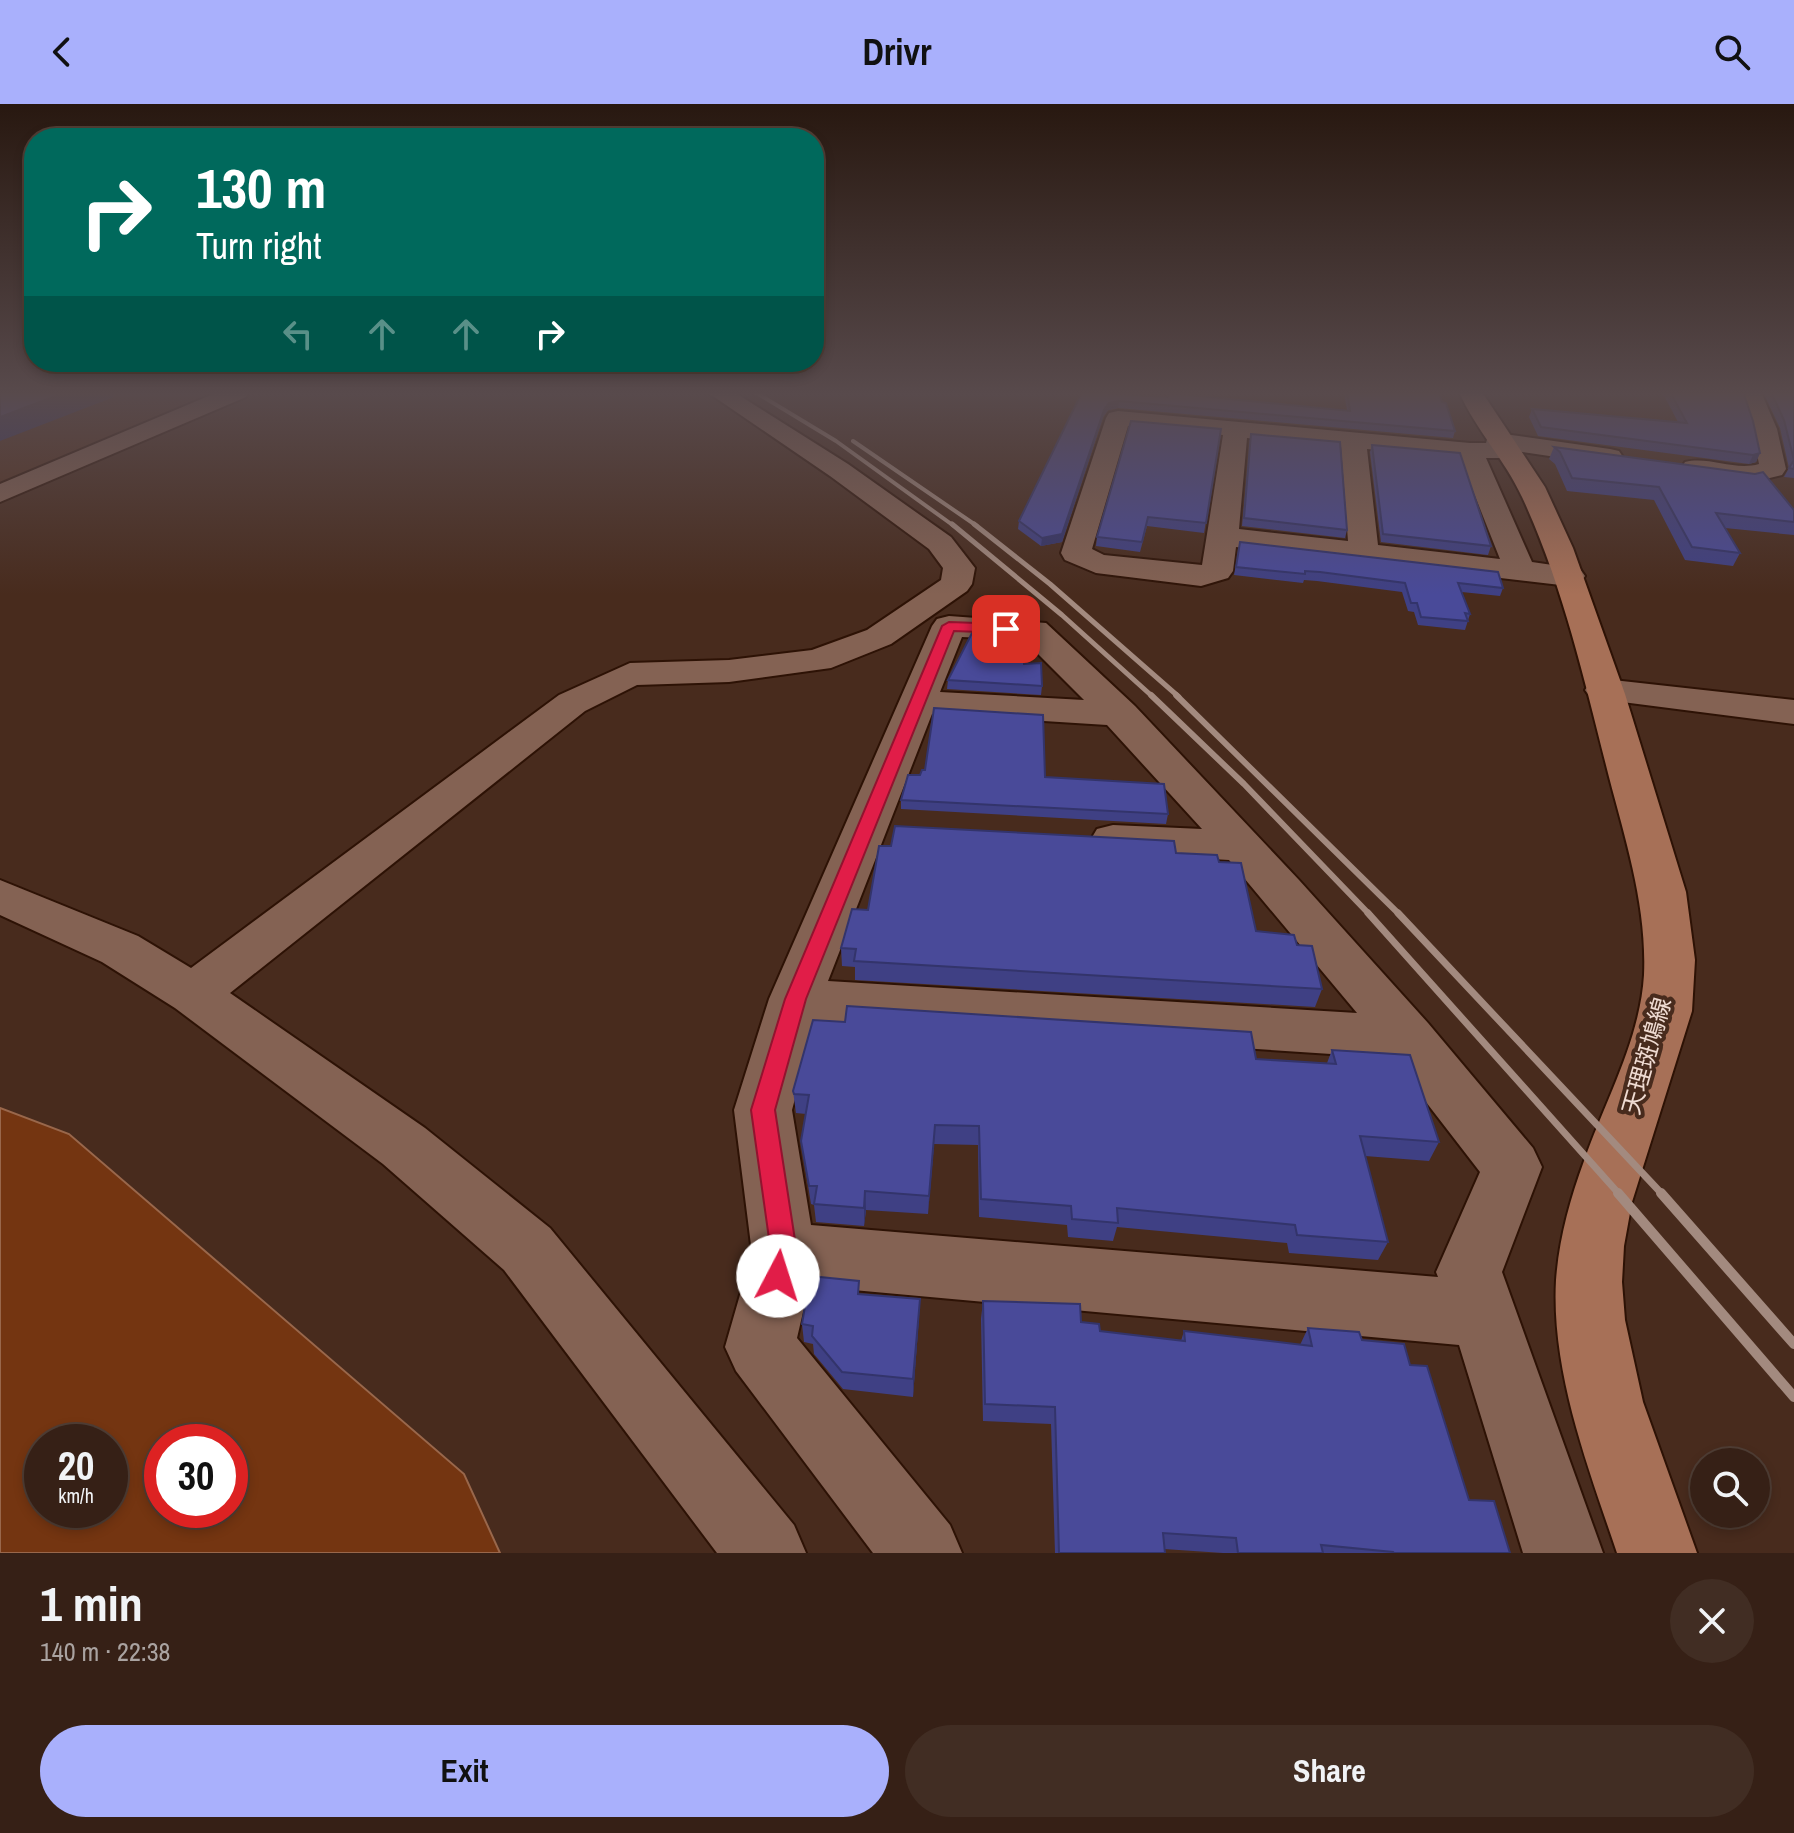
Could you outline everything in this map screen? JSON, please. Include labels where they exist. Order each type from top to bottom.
[{"type":"main road","name":"天理斑鳩線","points":[[1502,460],[1536,497],[1569,576],[1662,892],[1668,938],[1667,1000],[1601,1198],[1591,1249],[1590,1297],[1605,1388],[1628,1476],[1657,1553]]},
{"type":"street","points":[[0,494],[80,460]]},
{"type":"street","points":[[193,994],[572,703],[630,674],[729,671],[818,660],[879,637],[956,584],[959,568],[940,543],[823,460]]},
{"type":"street","points":[[1105,460],[1076,553],[1096,564],[1201,576],[1217,571],[1232,460]]},
{"type":"street","points":[[1355,460],[1364,552]]},
{"type":"street","points":[[1494,460],[1520,570]]},
{"type":"street","points":[[1624,460],[1638,461]]},
{"type":"street","points":[[1670,465],[1749,475],[1773,469],[1771,460]]},
{"type":"street","points":[[1223,536],[1569,576]]},
{"type":"street","points":[[922,1553],[760,1347],[784,1253],[763,1110],[795,999],[949,626],[1034,630],[1121,714],[1239,846],[1409,1038],[1512,1167],[1469,1272],[1563,1553]]},
{"type":"street","points":[[1604,690],[1794,712]]},
{"type":"street","points":[[918,702],[1121,714]]},
{"type":"street","points":[[867,825],[914,828]]},
{"type":"street","points":[[1069,837],[1239,846]]},
{"type":"street","points":[[0,896],[120,949],[193,994],[404,1146],[527,1249],[766,1553]]},
{"type":"street","points":[[795,999],[1409,1038]]},
{"type":"street","points":[[784,1253],[1483,1314]]},
{"type":"shaded area","points":[[0,460],[67,460],[0,488]]},
{"type":"shaded area","points":[[0,1108],[69,1134],[464,1474],[500,1553],[0,1553]]},
{"type":"building","points":[[1049,460],[1087,460],[1062,534],[1042,538],[1019,521]]},
{"type":"building","points":[[1120,460],[1216,460],[1206,523],[1148,517],[1142,542],[1097,537]]},
{"type":"building","points":[[1249,460],[1341,460],[1347,530],[1244,518]]},
{"type":"building","points":[[1374,460],[1462,460],[1491,546],[1383,534]]},
{"type":"building","points":[[1564,460],[1648,460],[1755,474],[1763,472],[1794,510],[1794,522],[1716,513],[1740,553],[1692,547],[1659,487],[1572,478]]},
{"type":"building","points":[[1240,542],[1498,572],[1503,588],[1458,583],[1470,614],[1465,613],[1468,621],[1421,617],[1417,603],[1411,603],[1405,583],[1320,572],[1305,571],[1305,574],[1236,567]]},
{"type":"building","points":[[972,633],[1013,635],[1013,642],[1024,642],[1024,664],[1041,663],[1042,686],[948,680]]},
{"type":"building","points":[[934,708],[1043,715],[1045,777],[1164,784],[1168,814],[901,800],[908,775],[920,775],[925,770]]},
{"type":"building","points":[[895,826],[1174,841],[1176,853],[1217,855],[1219,862],[1241,863],[1256,931],[1294,935],[1297,945],[1312,946],[1322,989],[854,961],[856,949],[841,948],[852,909],[868,910],[879,846],[891,846]]},
{"type":"building","points":[[847,1006],[1251,1032],[1256,1059],[1336,1064],[1332,1050],[1410,1055],[1439,1142],[1360,1136],[1388,1242],[1297,1235],[1295,1225],[1117,1208],[1118,1223],[1072,1219],[1071,1206],[981,1199],[979,1126],[935,1125],[929,1196],[865,1191],[864,1208],[814,1204],[817,1186],[809,1186],[801,1141],[809,1095],[794,1094],[793,1091],[813,1020],[845,1022]]},
{"type":"building","points":[[810,1276],[859,1281],[858,1294],[920,1299],[913,1379],[842,1372],[812,1336],[813,1326],[802,1324]]},
{"type":"building","points":[[983,1301],[1080,1304],[1081,1322],[1099,1324],[1100,1331],[1185,1341],[1184,1331],[1312,1346],[1308,1328],[1359,1332],[1362,1340],[1404,1344],[1410,1365],[1427,1366],[1469,1500],[1494,1501],[1510,1553],[1394,1553],[1321,1545],[1323,1553],[1238,1553],[1236,1538],[1163,1533],[1165,1553],[1059,1553],[1055,1407],[985,1404]]},
{"type":"railway","points":[[862,460],[954,526]]},
{"type":"railway","points":[[880,460],[977,526]]},
{"type":"railway","points":[[952,524],[1062,615],[1153,697]]},
{"type":"railway","points":[[974,524],[1050,584],[1179,697]]},
{"type":"railway","points":[[1151,695],[1244,784],[1370,915]]},
{"type":"railway","points":[[1176,695],[1398,913]]},
{"type":"railway","points":[[1368,913],[1620,1195]]},
{"type":"railway","points":[[1398,913],[1663,1195]]},
{"type":"railway","points":[[1618,1193],[1794,1397]]},
{"type":"railway","points":[[1661,1193],[1794,1344]]},
{"type":"route","points":[[778,1276],[784,1253],[763,1110],[795,999],[949,626],[1006,629]]}]
